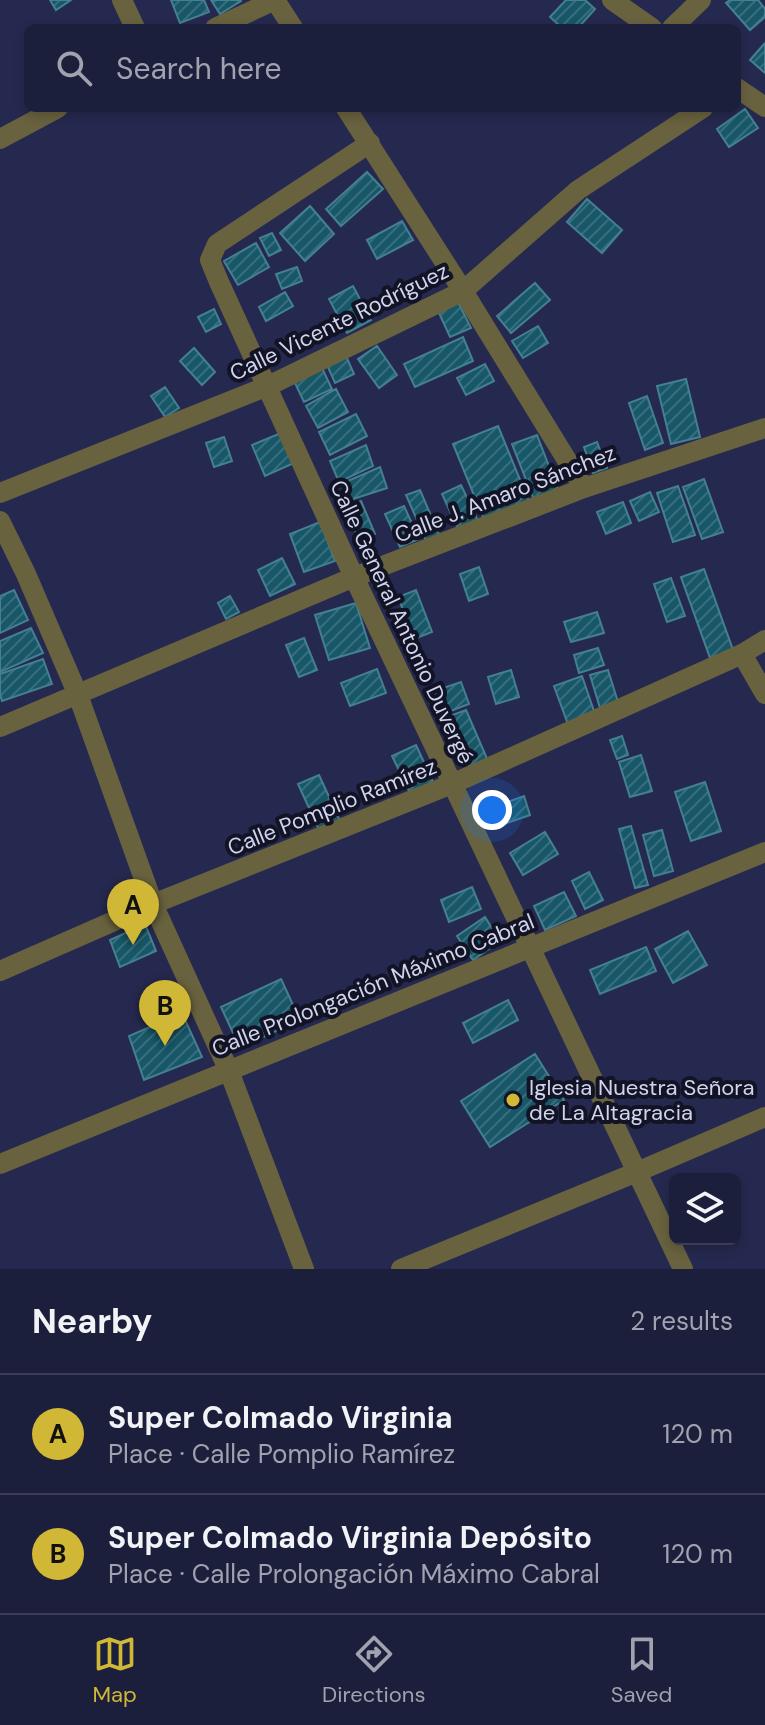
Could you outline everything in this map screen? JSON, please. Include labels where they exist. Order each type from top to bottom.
[{"type":"street","points":[[122,0],[133,24]]},
{"type":"street","points":[[224,24],[275,0],[290,24]]},
{"type":"street","points":[[612,0],[646,24]]},
{"type":"street","points":[[676,24],[701,0]]},
{"type":"street","points":[[741,91],[765,107]]},
{"type":"street","points":[[0,139],[51,112]]},
{"type":"street","points":[[349,112],[584,488]]},
{"type":"street","name":"Calle Vicente Rodríguez","points":[[0,493],[268,386],[463,291],[578,190],[697,112]]},
{"type":"street","name":"Calle General Antonio Duvergé","points":[[370,143],[217,244],[210,260],[354,577],[683,1269]]},
{"type":"street","name":"Calle J. Amaro Sánchez","points":[[0,727],[354,577],[584,488],[765,428]]},
{"type":"street","points":[[0,521],[78,695],[153,904],[229,1071],[304,1269]]},
{"type":"street","name":"Calle Pomplio Ramírez","points":[[0,971],[153,904],[452,784],[742,654],[765,640]]},
{"type":"street","points":[[742,654],[765,694]]},
{"type":"street","name":"Calle Prolongación Máximo Cabral","points":[[0,1164],[765,852]]},
{"type":"street","points":[[401,1269],[765,1117]]},
{"type":"building","points":[[50,0],[71,0],[56,10]]},
{"type":"building","points":[[171,0],[204,0],[209,12],[180,23]]},
{"type":"building","points":[[211,0],[240,0],[241,1],[220,14]]},
{"type":"building","points":[[566,0],[585,0],[595,9],[582,24],[558,24],[550,17]]},
{"type":"building","points":[[730,0],[758,0],[765,9],[765,17],[750,30],[726,3]]},
{"type":"building","points":[[765,43],[765,73],[750,60]]},
{"type":"building","points":[[745,109],[758,128],[729,147],[717,129]]},
{"type":"building","points":[[367,172],[383,189],[341,226],[326,209]]},
{"type":"building","points":[[587,199],[622,230],[602,253],[567,222]]},
{"type":"building","points":[[310,206],[334,234],[305,261],[280,233]]},
{"type":"building","points":[[402,221],[413,240],[377,259],[367,240]]},
{"type":"building","points":[[272,233],[281,250],[269,256],[260,238]]},
{"type":"building","points":[[256,243],[269,267],[238,285],[224,261]]},
{"type":"building","points":[[297,267],[302,281],[282,289],[276,274]]},
{"type":"building","points":[[535,283],[550,300],[511,333],[497,316]]},
{"type":"building","points":[[353,286],[371,320],[347,333],[329,299]]},
{"type":"building","points":[[285,292],[293,306],[266,321],[259,307]]},
{"type":"building","points":[[458,302],[471,328],[450,337],[439,313]]},
{"type":"building","points":[[214,309],[221,324],[206,332],[198,317]]},
{"type":"building","points":[[538,326],[548,343],[523,358],[512,341]]},
{"type":"building","points":[[463,337],[473,361],[415,387],[404,364]]},
{"type":"building","points":[[377,346],[397,375],[379,388],[358,359]]},
{"type":"building","points":[[194,348],[215,372],[202,385],[180,361]]},
{"type":"building","points":[[346,356],[354,374],[335,383],[327,365]]},
{"type":"building","points":[[485,364],[494,381],[466,395],[457,378]]},
{"type":"building","points":[[322,368],[332,389],[304,402],[294,381]]},
{"type":"building","points":[[686,379],[700,437],[671,444],[657,386]]},
{"type":"building","points":[[165,387],[179,408],[165,417],[151,396]]},
{"type":"building","points":[[336,389],[348,412],[318,428],[306,406]]},
{"type":"building","points":[[647,396],[663,443],[645,450],[629,403]]},
{"type":"building","points":[[356,414],[367,436],[330,455],[319,432]]},
{"type":"building","points":[[498,426],[530,504],[485,522],[453,444]]},
{"type":"building","points":[[281,433],[294,463],[265,476],[252,445]]},
{"type":"building","points":[[537,435],[558,490],[534,500],[512,444]]},
{"type":"building","points":[[224,437],[232,461],[214,467],[206,443]]},
{"type":"building","points":[[597,442],[607,468],[593,473],[584,447]]},
{"type":"building","points":[[366,445],[373,466],[339,482],[330,461]]},
{"type":"building","points":[[380,467],[387,488],[350,500],[343,483]]},
{"type":"building","points":[[704,479],[723,532],[702,539],[683,487]]},
{"type":"building","points":[[461,485],[479,523],[459,531],[442,494]]},
{"type":"building","points":[[678,486],[695,535],[673,542],[657,493]]},
{"type":"building","points":[[420,490],[441,539],[428,545],[406,495]]},
{"type":"building","points":[[650,492],[659,512],[639,521],[630,501]]},
{"type":"building","points":[[361,501],[375,534],[359,541],[345,508]]},
{"type":"building","points":[[623,502],[631,523],[606,534],[597,512]]},
{"type":"building","points":[[404,506],[419,539],[400,547],[385,514]]},
{"type":"building","points":[[320,522],[335,561],[304,572],[290,534]]},
{"type":"building","points":[[282,558],[295,584],[270,596],[258,570]]},
{"type":"building","points":[[479,567],[488,594],[469,601],[460,574]]},
{"type":"building","points":[[704,569],[733,650],[710,658],[681,577]]},
{"type":"building","points":[[671,578],[685,616],[667,622],[654,584]]},
{"type":"building","points":[[14,590],[28,620],[0,633],[0,596]]},
{"type":"building","points":[[416,590],[432,632],[414,639],[398,597]]},
{"type":"building","points":[[230,596],[239,612],[226,619],[218,603]]},
{"type":"building","points":[[356,603],[370,648],[329,660],[315,615]]},
{"type":"building","points":[[597,612],[604,633],[571,642],[564,622]]},
{"type":"building","points":[[31,628],[43,653],[0,672],[0,641]]},
{"type":"building","points":[[304,638],[317,670],[299,677],[286,645]]},
{"type":"building","points":[[598,648],[604,665],[579,673],[574,655]]},
{"type":"building","points":[[43,659],[52,684],[2,701],[0,674]]},
{"type":"building","points":[[377,669],[386,693],[350,706],[341,683]]},
{"type":"building","points":[[511,670],[519,697],[496,704],[488,677]]},
{"type":"building","points":[[608,670],[618,702],[600,708],[590,675]]},
{"type":"building","points":[[582,676],[596,717],[569,727],[554,686]]},
{"type":"building","points":[[461,682],[469,704],[443,714],[434,691]]},
{"type":"building","points":[[466,710],[488,761],[469,767],[447,717]]},
{"type":"building","points":[[622,736],[628,755],[617,759],[610,740]]},
{"type":"building","points":[[416,745],[434,784],[411,795],[392,756]]},
{"type":"building","points":[[641,755],[652,791],[630,797],[619,762]]},
{"type":"building","points":[[319,775],[341,823],[320,832],[298,784]]},
{"type":"building","points":[[705,782],[721,831],[691,841],[675,792]]},
{"type":"building","points":[[524,796],[530,815],[501,825],[494,807]]},
{"type":"building","points":[[631,826],[648,885],[635,888],[619,829]]},
{"type":"building","points":[[662,830],[673,871],[654,876],[643,835]]},
{"type":"building","points":[[545,832],[558,854],[523,875],[510,853]]},
{"type":"building","points":[[589,872],[603,900],[585,909],[572,881]]},
{"type":"building","points":[[472,887],[481,909],[449,922],[441,900]]},
{"type":"building","points":[[564,892],[576,916],[545,930],[534,906]]},
{"type":"building","points":[[485,917],[500,941],[473,960],[457,936]]},
{"type":"building","points":[[145,924],[156,951],[120,967],[110,940]]},
{"type":"building","points":[[688,931],[707,965],[673,983],[655,949]]},
{"type":"building","points":[[646,947],[656,971],[600,994],[590,970]]},
{"type":"building","points":[[281,979],[300,1020],[240,1048],[221,1007]]},
{"type":"building","points":[[508,1000],[518,1020],[473,1043],[463,1023]]},
{"type":"building","points":[[182,1013],[202,1057],[144,1080],[129,1036]]},
{"type":"building","name":"Iglesia Nuestra Señora de La Altagracia","points":[[535,1054],[564,1100],[490,1147],[461,1101]]},
{"type":"place","name":"Super Colmado Virginia","points":[[133,945]]},
{"type":"place","name":"Super Colmado Virginia Depósito","points":[[165,1046]]},
{"type":"place","name":"Iglesia Nuestra Señora de La Altagracia","points":[[513,1100]]}]
